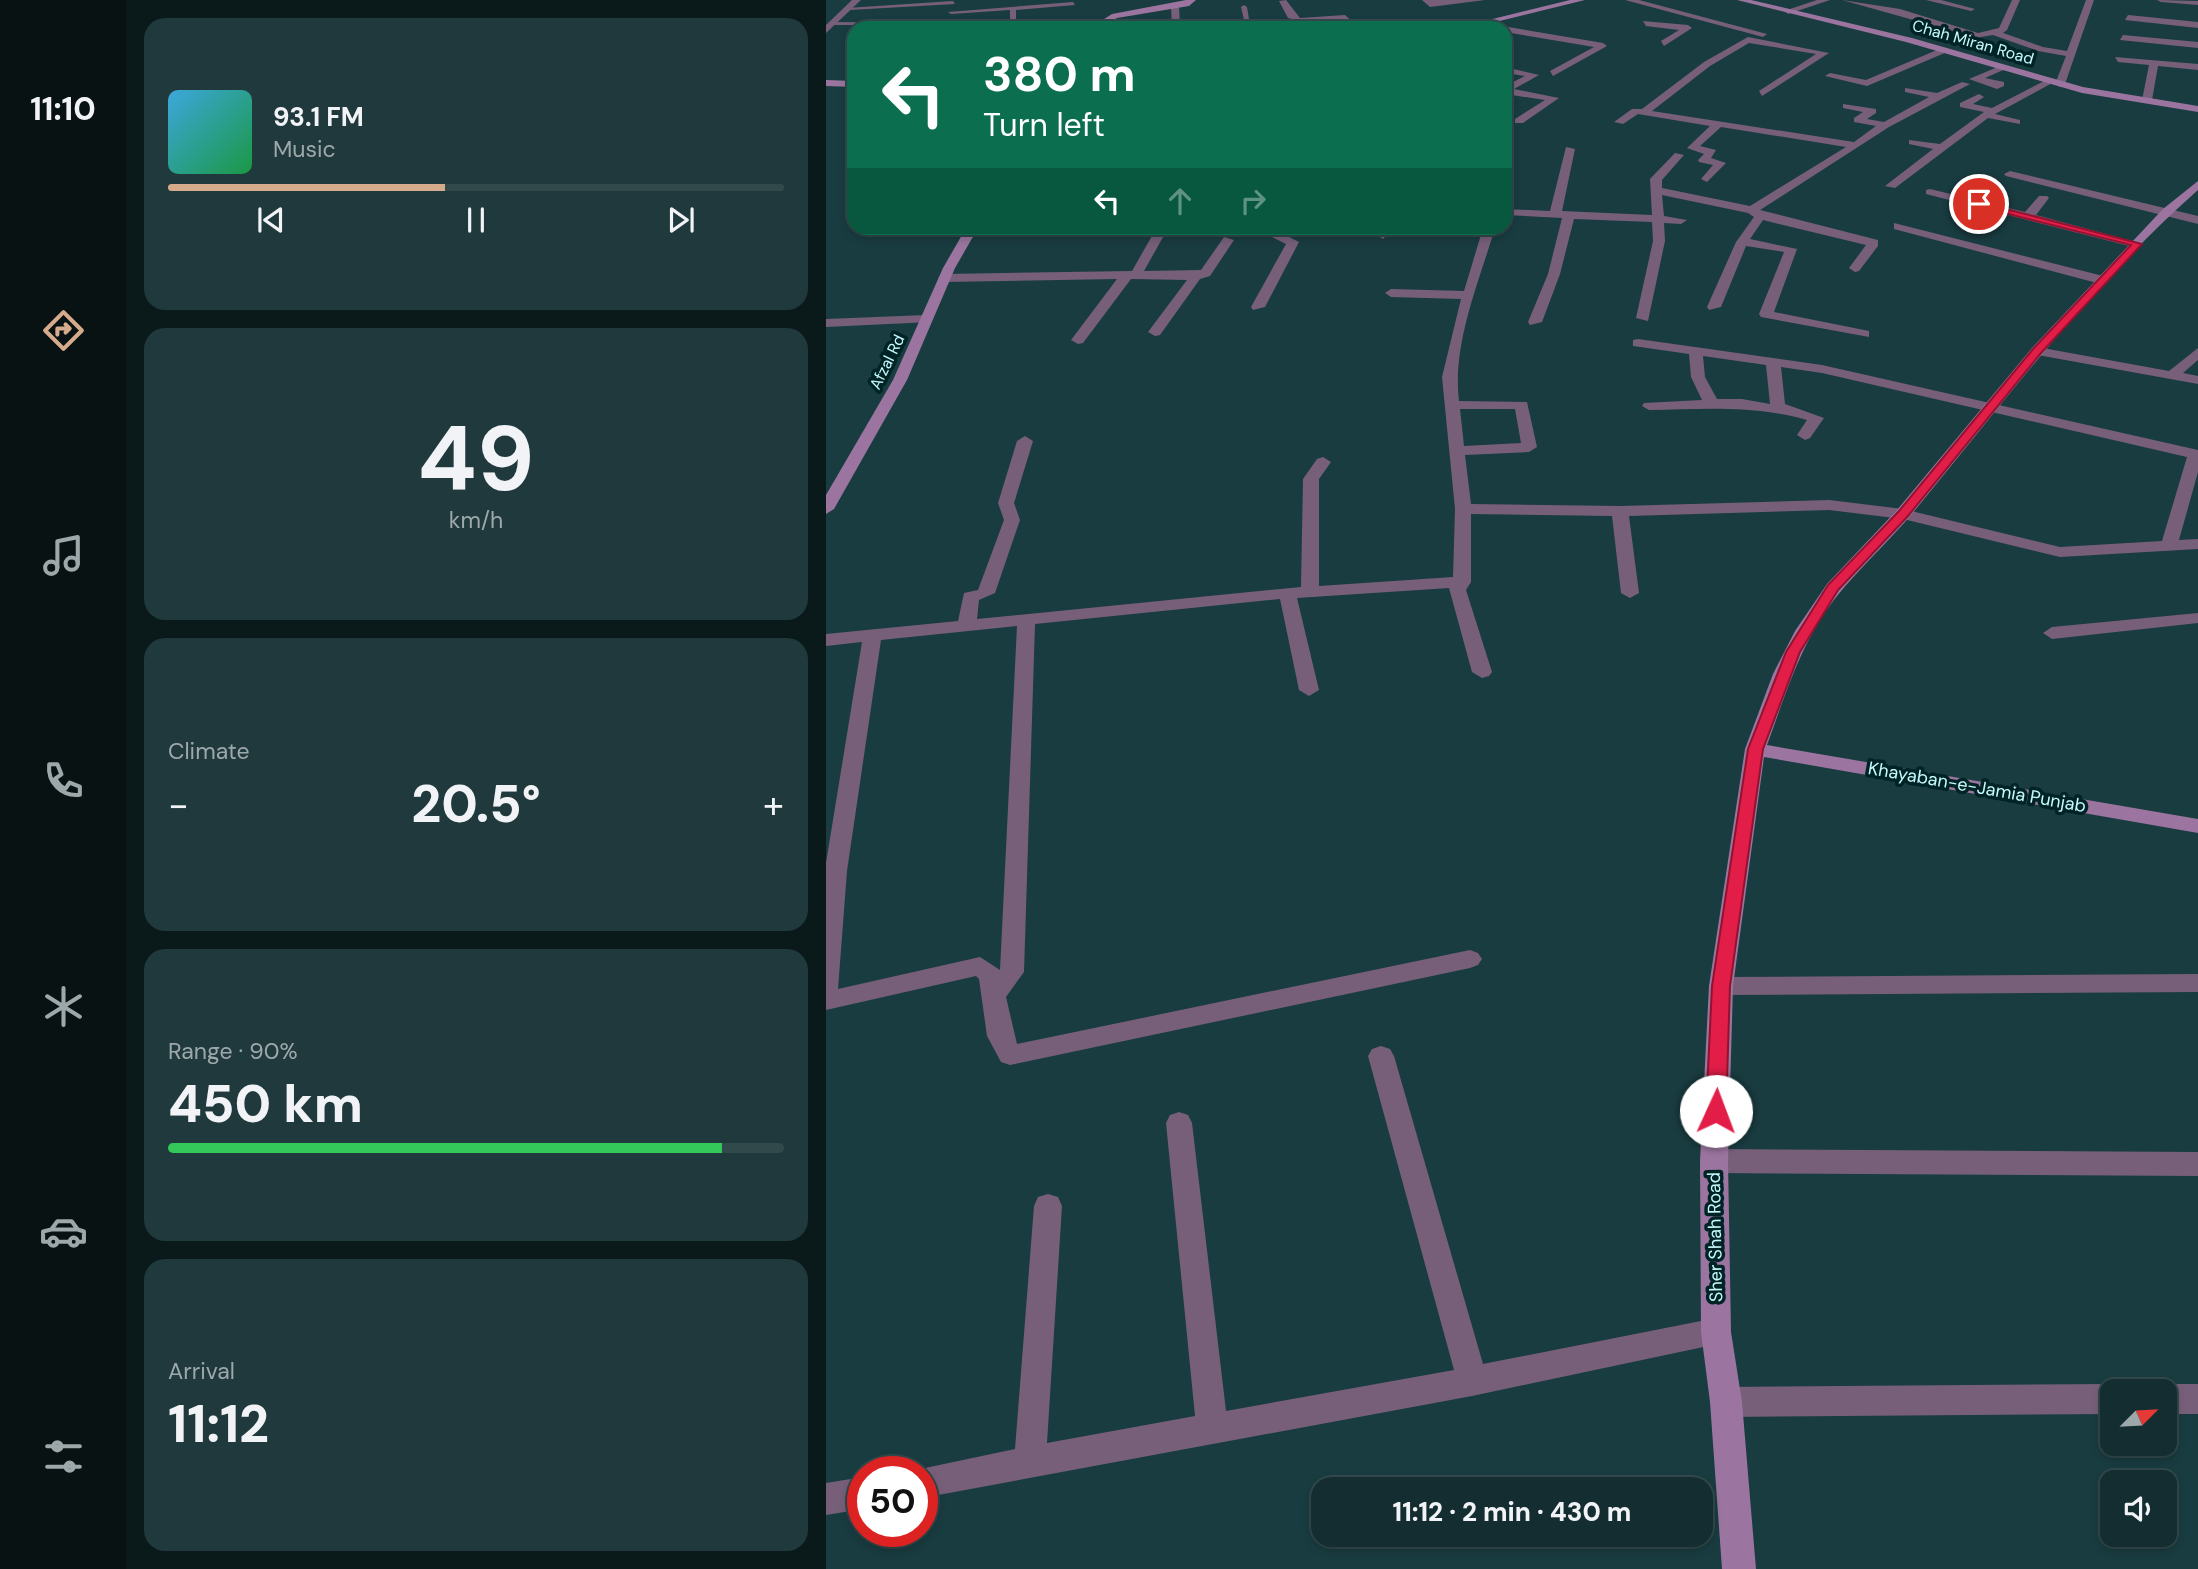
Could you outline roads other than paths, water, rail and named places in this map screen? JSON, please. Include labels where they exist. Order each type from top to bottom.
[{"type":"main road","points":[[1106,21],[1115,16],[1175,7],[1192,0]]},
{"type":"main road","points":[[1486,21],[1581,0]]},
{"type":"main road","name":"Chah Miran Road","points":[[1741,0],[1927,45],[2056,82],[2198,109]]},
{"type":"main road","points":[[826,83],[847,84]]},
{"type":"main road","name":"Sher Shah Road","points":[[1739,1569],[1726,1402],[1716,1332],[1714,1161],[1721,986],[1755,749],[1783,674],[1804,631],[1833,588],[1903,514],[2037,351],[2167,211],[2198,184]]},
{"type":"main road","name":"Afzal Rd","points":[[826,509],[900,380],[944,278],[968,235]]},
{"type":"main road","name":"Khayaban-e-Jamia Punjab","points":[[1755,749],[2198,826]]},
{"type":"street","points":[[830,26],[857,0]]},
{"type":"street","points":[[1426,0],[1430,5],[1481,0]]},
{"type":"street","points":[[1629,0],[1764,33],[1807,40]]},
{"type":"street","points":[[1788,11],[1826,0]]},
{"type":"street","points":[[1846,0],[1976,35]]},
{"type":"street","points":[[1930,0],[1971,9]]},
{"type":"street","points":[[1927,45],[2003,30],[2016,0]]},
{"type":"street","points":[[1891,186],[1989,113],[2056,82],[2071,54],[2091,0]]},
{"type":"street","points":[[2161,0],[2198,3]]},
{"type":"street","points":[[1283,1],[1291,16],[1296,16],[1296,21],[1345,18],[1348,21]]},
{"type":"street","points":[[1175,7],[1176,21]]},
{"type":"street","points":[[1664,43],[1688,28],[1646,23],[1677,13]]},
{"type":"street","points":[[2128,18],[2198,25]]},
{"type":"street","points":[[1512,30],[1603,46],[1553,73]]},
{"type":"street","points":[[1993,32],[2071,54]]},
{"type":"street","points":[[1644,112],[1707,64],[1764,33]]},
{"type":"street","points":[[2123,38],[2198,45]]},
{"type":"street","points":[[1748,40],[1824,52],[1762,93]]},
{"type":"street","points":[[1830,76],[1867,83],[1944,50]]},
{"type":"street","points":[[2118,59],[2198,67]]},
{"type":"street","points":[[2147,100],[2154,62]]},
{"type":"street","points":[[1994,87],[2001,84],[1974,79],[2003,68]]},
{"type":"street","points":[[1512,70],[1534,75],[1512,86]]},
{"type":"street","points":[[1714,307],[1756,213],[1885,125],[1965,84]]},
{"type":"street","points":[[1908,90],[1938,96]]},
{"type":"street","points":[[1512,91],[1554,98],[1519,121]]},
{"type":"street","points":[[1979,97],[1963,105],[2016,122]]},
{"type":"street","points":[[1847,106],[1872,111],[1858,120],[1885,125]]},
{"type":"street","points":[[1619,122],[1636,111],[1856,145]]},
{"type":"street","points":[[1707,179],[1721,163],[1703,160],[1712,152],[1692,148],[1719,123]]},
{"type":"street","points":[[1913,142],[1942,148]]},
{"type":"street","points":[[1555,215],[1570,149]]},
{"type":"street","points":[[1643,317],[1659,241],[1655,219],[1656,179],[1679,155]]},
{"type":"street","points":[[2010,174],[2198,220]]},
{"type":"street","points":[[1656,190],[1874,243],[1855,268]]},
{"type":"street","points":[[1930,192],[2137,244]]},
{"type":"street","points":[[2028,217],[2043,198]]},
{"type":"street","points":[[1512,212],[1681,220]]},
{"type":"street","points":[[1535,322],[1554,274],[1569,215]]},
{"type":"street","points":[[1898,226],[2102,280]]},
{"type":"street","points":[[1078,340],[1132,275],[1158,235]]},
{"type":"street","points":[[1258,307],[1293,242],[1278,237],[1279,235]]},
{"type":"street","points":[[1482,672],[1457,590],[1462,582],[1463,509],[1449,377],[1487,235]]},
{"type":"street","points":[[944,278],[1196,276],[1206,273],[1228,240]]},
{"type":"street","points":[[1742,242],[1791,249],[1766,314],[1864,334]]},
{"type":"street","points":[[1155,332],[1196,276]]},
{"type":"street","points":[[1391,293],[1469,295]]},
{"type":"street","points":[[826,323],[926,319]]},
{"type":"street","points":[[1637,344],[1773,360],[1822,369],[2197,455],[2169,546]]},
{"type":"street","points":[[1696,350],[1698,377],[1712,404]]},
{"type":"street","points":[[2037,351],[2198,380]]},
{"type":"street","points":[[2173,375],[2198,352]]},
{"type":"street","points":[[1773,360],[1777,407]]},
{"type":"street","points":[[1648,406],[1712,404],[1777,407],[1816,418],[1805,435]]},
{"type":"street","points":[[1452,405],[1522,405],[1529,447],[1457,451]]},
{"type":"street","points":[[967,626],[970,597],[986,593],[1012,520],[1006,503],[1025,441]]},
{"type":"street","points":[[1310,590],[1311,479],[1323,462]]},
{"type":"street","points":[[1463,509],[1620,511],[1829,505],[1903,514],[2060,552],[2198,544]]},
{"type":"street","points":[[1620,511],[1630,593]]},
{"type":"street","points":[[826,640],[1287,592],[1462,582]]},
{"type":"street","points":[[1287,592],[1309,690]]},
{"type":"street","points":[[2052,633],[2198,618]]},
{"type":"street","points":[[994,995],[1012,972],[1026,619]]},
{"type":"street","points":[[826,990],[836,871],[872,635]]},
{"type":"street","points":[[826,1001],[980,966],[991,975],[1000,1036],[1010,1055],[1470,959]]},
{"type":"street","points":[[1721,986],[2198,983]]},
{"type":"street","points":[[1381,1056],[1472,1381]]},
{"type":"street","points":[[1179,1123],[1212,1429]]},
{"type":"street","points":[[1714,1161],[2198,1164]]},
{"type":"street","points":[[1030,1462],[1048,1206]]},
{"type":"street","points":[[938,1479],[1472,1381],[1716,1332]]},
{"type":"street","points":[[1726,1402],[2100,1399]]},
{"type":"street","points":[[2177,1399],[2198,1399]]},
{"type":"street","points":[[826,1499],[847,1496]]},
{"type":"lane","points":[[850,8],[953,1],[946,21]]},
{"type":"lane","points":[[951,12],[1013,8],[1024,4],[1073,5]]},
{"type":"lane","points":[[1244,7],[1248,21]]},
{"type":"lane","points":[[1013,8],[1013,21]]}]
